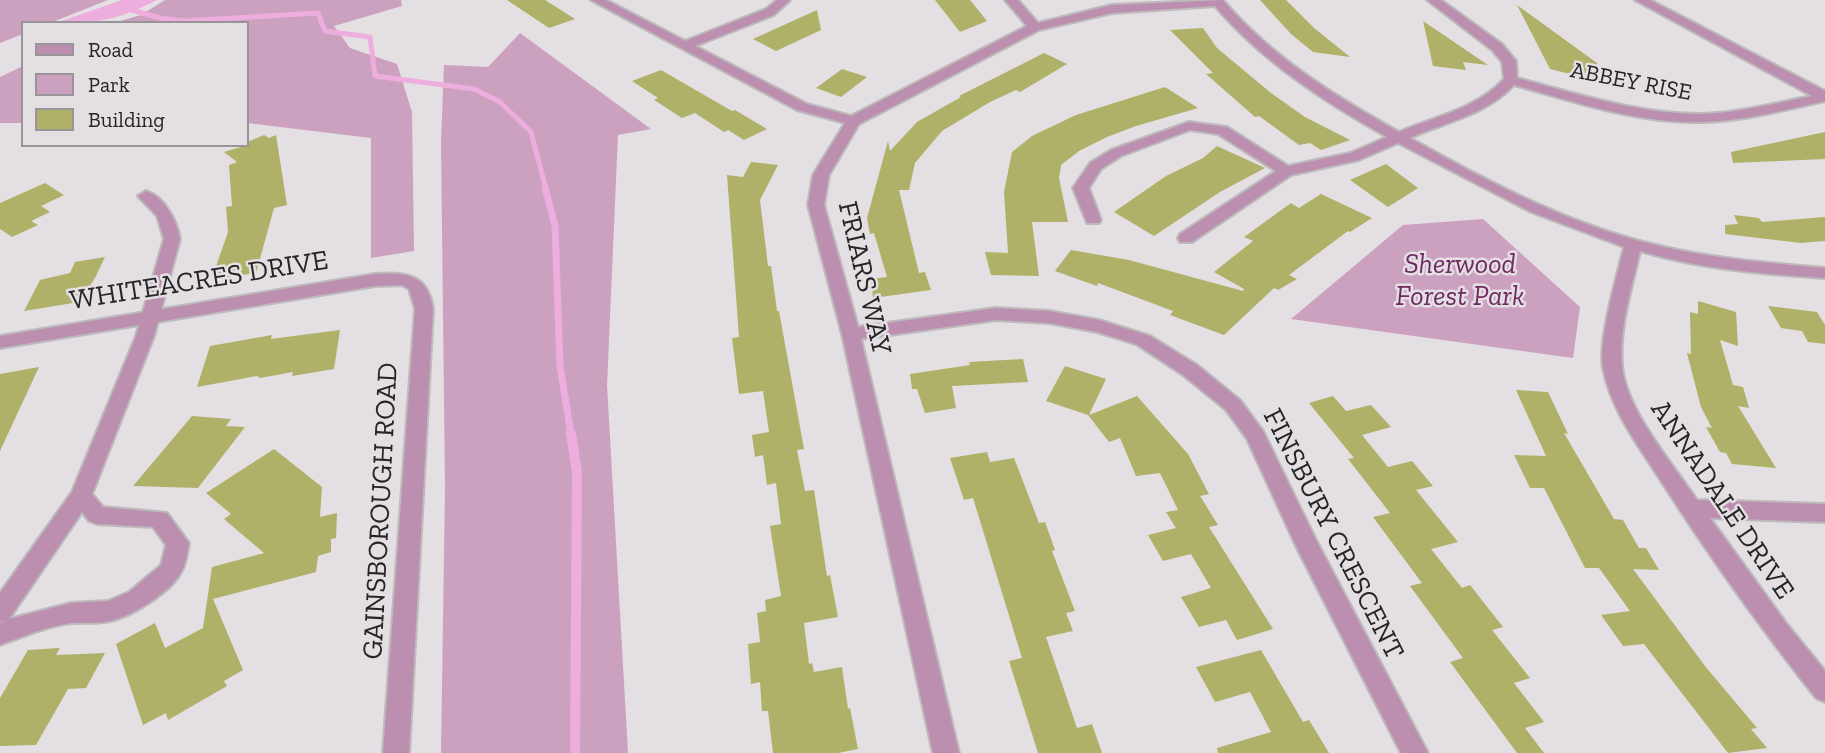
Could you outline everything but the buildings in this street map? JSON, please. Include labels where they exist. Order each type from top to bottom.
[{"type":"street","points":[[597,0],[802,107],[853,121],[1035,27],[1112,9],[1217,1],[1237,26],[1275,61],[1332,99],[1466,177],[1522,202],[1633,244],[1759,268],[1825,273]]},
{"type":"street","points":[[684,46],[770,12],[784,0]]},
{"type":"street","points":[[1011,0],[1035,27]]},
{"type":"street","points":[[1186,238],[1286,171],[1354,157],[1398,137],[1464,113],[1495,97],[1511,80],[1509,61],[1497,47],[1433,0]]},
{"type":"street","points":[[1641,0],[1825,97]]},
{"type":"street","name":"ABBEY RISE","points":[[1511,80],[1614,106],[1676,117],[1734,115],[1825,97]]},
{"type":"street","name":"FRIARS WAY","points":[[853,121],[821,175],[816,205],[851,334],[946,753]]},
{"type":"street","points":[[1093,220],[1081,188],[1095,166],[1128,148],[1189,126],[1222,130],[1286,171]]},
{"type":"street","points":[[0,612],[81,496],[150,317],[172,239],[170,223],[146,196]]},
{"type":"street","name":"ANNADALE DRIVE","points":[[1633,244],[1618,309],[1612,365],[1624,406],[1691,509],[1777,631],[1825,690]]},
{"type":"street","name":"WHITEACRES DRIVE","points":[[0,342],[375,280],[407,281]]},
{"type":"street","name":"GAINSBOROUGH ROAD","points":[[396,753],[424,309],[421,289],[407,281]]},
{"type":"street","name":"FINSBURY CRESCENT","points":[[851,334],[996,314],[1049,317],[1099,326],[1143,340],[1190,370],[1233,405],[1256,436],[1307,546],[1415,753]]},
{"type":"street","points":[[0,634],[23,624],[71,613],[110,611],[137,598],[171,570],[178,543],[159,519],[97,515],[81,496]]},
{"type":"street","points":[[1691,509],[1825,513]]},
{"type":"green space","points":[[0,0],[108,0],[55,21],[21,21],[21,35],[0,43]]},
{"type":"green space","points":[[165,0],[401,0],[402,6],[334,26],[350,48],[397,64],[412,112],[414,251],[371,258],[371,138],[248,123],[248,21],[120,21],[141,15]]},
{"type":"green space","points":[[520,33],[651,129],[618,135],[607,385],[628,753],[441,753],[445,487],[441,141],[444,65],[488,67]]},
{"type":"green space","points":[[21,67],[21,123],[0,123],[0,77]]},
{"type":"green space","name":"Sherwood Forest Park","points":[[1483,219],[1580,307],[1573,358],[1291,319],[1403,225]]},
{"type":"shaded area","points":[[122,0],[157,0],[108,19],[62,21]]},
{"type":"waterway","points":[[128,9],[184,21],[318,13],[325,31],[370,37],[375,76],[474,89],[500,102],[531,132],[546,189]]},
{"type":"waterway","points":[[545,187],[555,226],[560,366],[571,434]]},
{"type":"waterway","points":[[571,433],[577,473],[575,753]]}]
